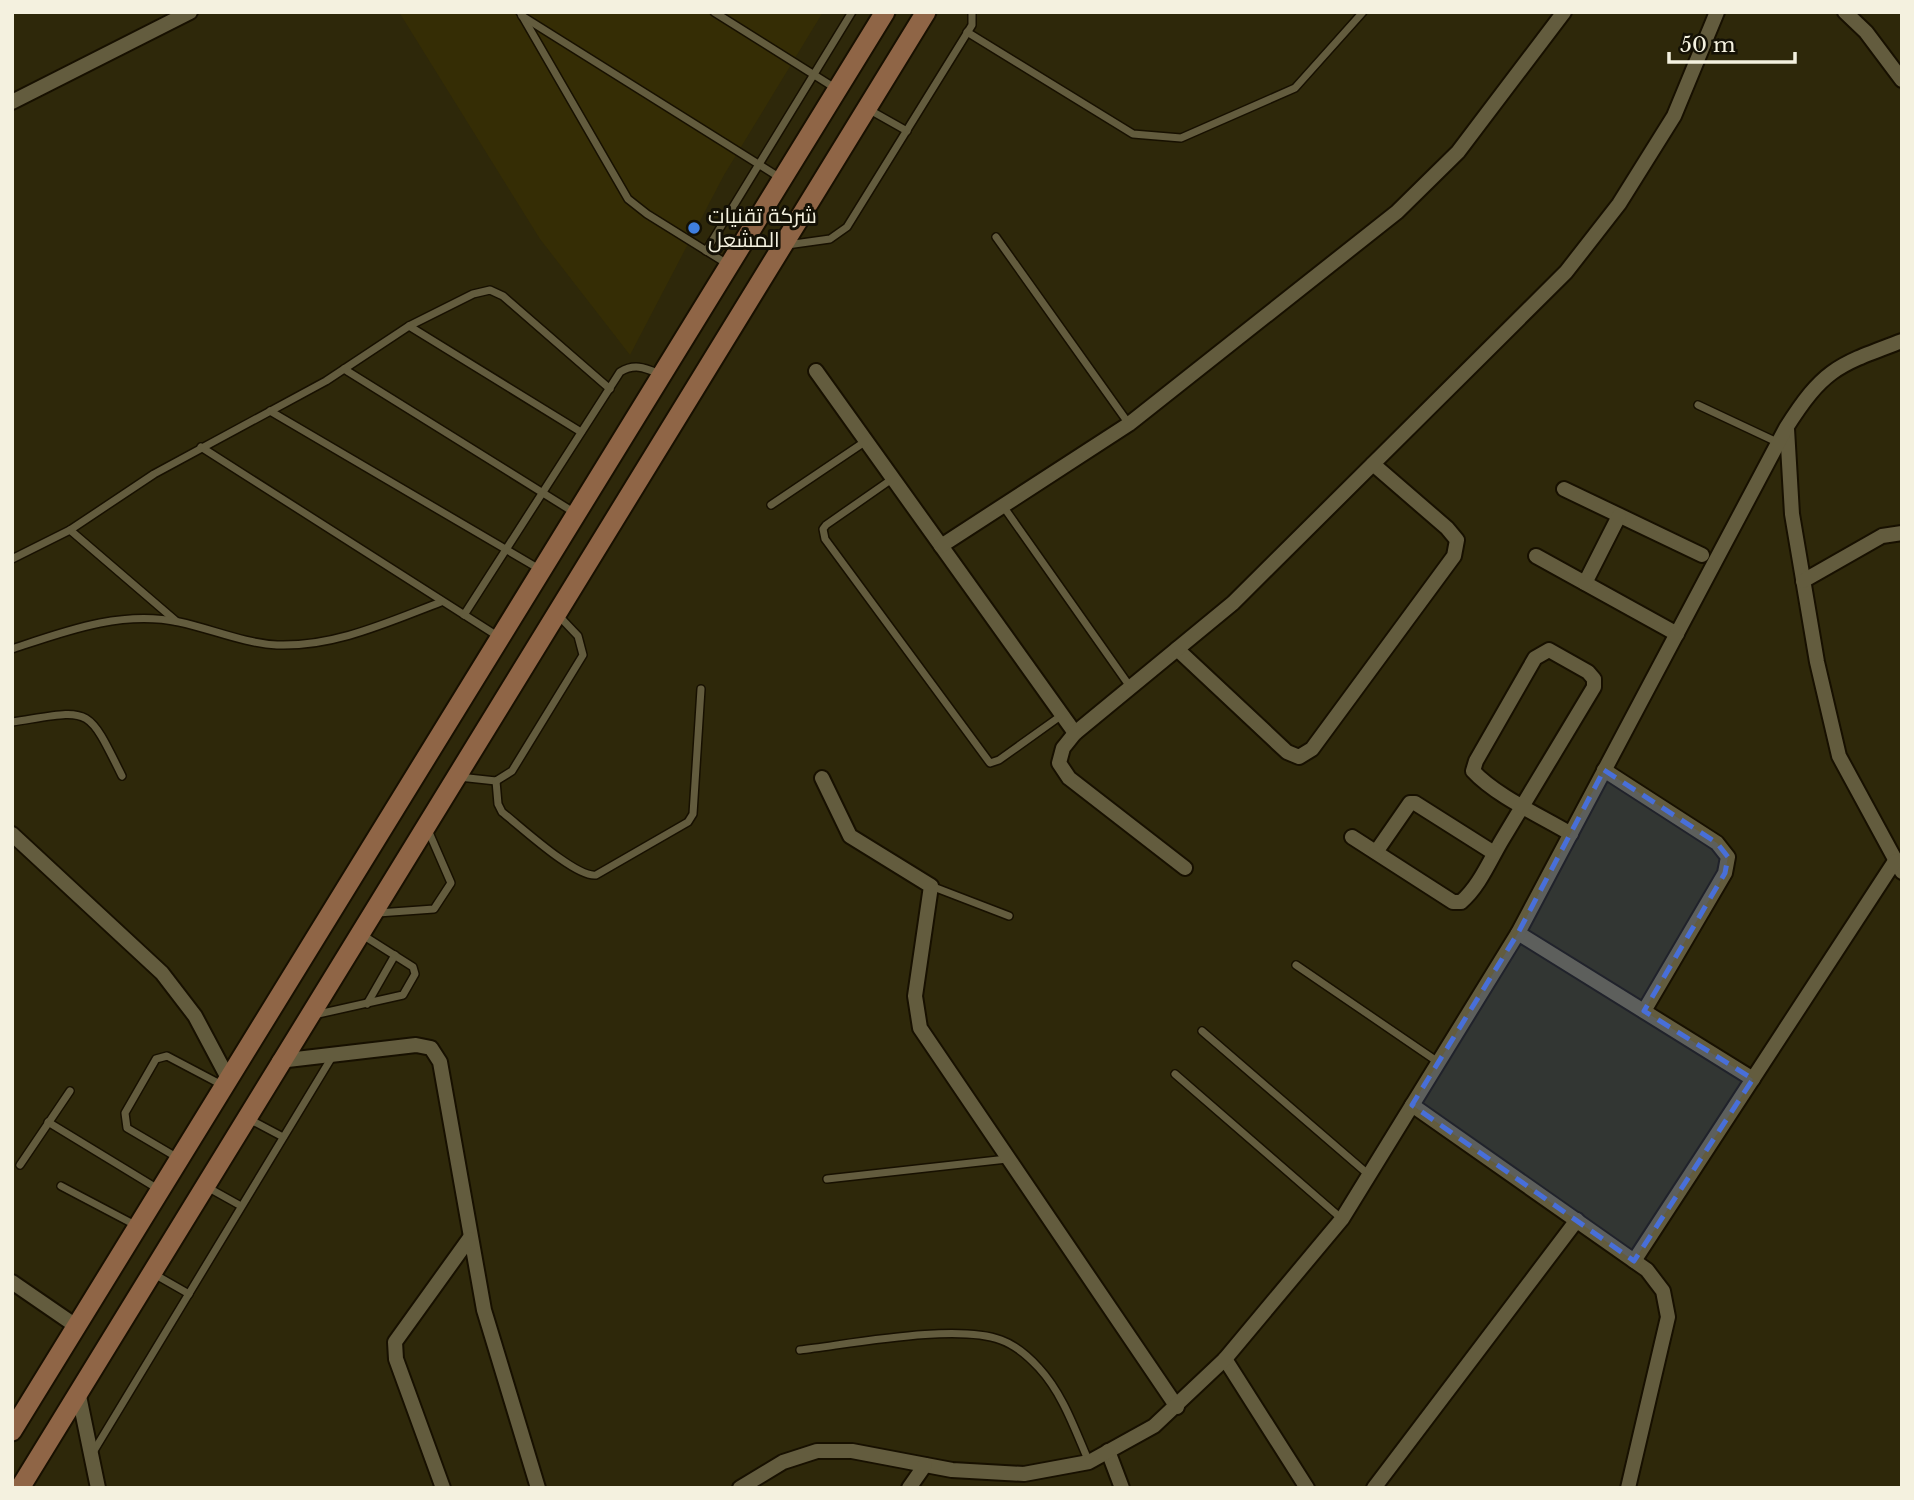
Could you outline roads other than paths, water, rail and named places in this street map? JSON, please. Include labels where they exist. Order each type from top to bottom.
[{"type":"street","points":[[12,102],[190,12]]},
{"type":"street","points":[[12,1432],[885,12]]},
{"type":"street","points":[[20,1488],[358,932],[557,614],[926,12]]},
{"type":"street","points":[[941,546],[1129,424],[1397,212],[1458,152],[1564,12]]},
{"type":"street","points":[[1185,868],[1069,778],[1059,763],[1063,748],[1075,733],[1233,603],[1566,272],[1619,204],[1674,117],[1717,12]]},
{"type":"street","points":[[1845,12],[1866,32],[1902,80]]},
{"type":"street","points":[[740,1488],[783,1462],[817,1451],[852,1451],[925,1465],[1024,1475],[1089,1462],[1154,1426],[1177,1407],[1225,1359],[1342,1219],[1518,933],[1787,428],[1807,396],[1828,373],[1902,341]]},
{"type":"street","points":[[816,370],[1075,733]]},
{"type":"street","points":[[1634,1261],[1753,1079],[1898,866],[1839,756],[1817,662],[1792,514],[1787,428]]},
{"type":"street","points":[[1177,649],[1287,752],[1300,757],[1312,749],[1454,556],[1457,540],[1447,528],[1373,464]]},
{"type":"street","points":[[1564,489],[1702,555]]},
{"type":"street","points":[[1585,583],[1619,516]]},
{"type":"street","points":[[1803,581],[1882,536],[1902,533]]},
{"type":"street","points":[[1536,556],[1677,634]]},
{"type":"street","points":[[1352,837],[1453,902],[1461,902],[1469,895],[1523,804],[1594,687],[1594,679],[1588,672],[1549,650],[1535,658],[1476,761],[1474,771],[1523,804],[1571,834]]},
{"type":"street","points":[[1604,770],[1717,843],[1728,857],[1725,873],[1644,1011]]},
{"type":"street","points":[[822,778],[850,836],[931,886],[915,996],[920,1028],[1177,1407]]},
{"type":"street","points":[[1376,852],[1410,803],[1415,803],[1494,853]]},
{"type":"street","points":[[12,834],[162,973],[195,1016],[226,1082]]},
{"type":"street","points":[[1518,933],[1753,1079]]},
{"type":"street","points":[[279,1061],[416,1045],[431,1048],[440,1062],[469,1239],[484,1311],[538,1488]]},
{"type":"street","points":[[1412,1105],[1647,1270],[1663,1291],[1668,1317],[1628,1488]]},
{"type":"street","points":[[1374,1488],[1577,1220]]},
{"type":"street","points":[[443,1488],[396,1359],[395,1342],[469,1239]]},
{"type":"street","points":[[12,1282],[76,1326]]},
{"type":"street","points":[[1225,1359],[1307,1488]]},
{"type":"street","points":[[78,1391],[98,1488]]},
{"type":"street","points":[[1108,1451],[1122,1488]]},
{"type":"street","points":[[909,1488],[925,1465]]},
{"type":"lane","points":[[714,12],[838,90]]},
{"type":"lane","points":[[706,251],[852,12]]},
{"type":"lane","points":[[783,246],[830,239],[841,234],[967,32],[972,12]]},
{"type":"lane","points":[[967,32],[1133,134],[1181,138],[1294,88],[1363,12]]},
{"type":"lane","points":[[521,14],[783,179]]},
{"type":"lane","points":[[521,14],[628,199],[647,214],[730,265]]},
{"type":"lane","points":[[867,108],[906,131]]},
{"type":"lane","points":[[996,237],[1129,424]]},
{"type":"lane","points":[[12,559],[70,530],[145,479],[344,369],[410,326],[473,294],[490,290],[503,296],[610,388]]},
{"type":"lane","points":[[410,326],[581,432]]},
{"type":"lane","points":[[464,615],[620,372],[629,366],[639,366],[663,375]]},
{"type":"lane","points":[[344,369],[577,514]]},
{"type":"lane","points":[[1698,405],[1779,443]]},
{"type":"lane","points":[[270,411],[542,571]]},
{"type":"lane","points":[[771,505],[866,441]]},
{"type":"lane","points":[[201,447],[501,638]]},
{"type":"lane","points":[[893,479],[826,525],[823,529],[825,539],[990,763],[999,760],[1062,715]]},
{"type":"lane","points":[[1003,506],[1130,688]]},
{"type":"lane","points":[[70,530],[177,622]]},
{"type":"lane","points":[[12,649],[117,618],[177,622],[236,639],[278,645],[311,643],[351,636],[441,601]]},
{"type":"lane","points":[[455,776],[496,781],[512,771],[583,655],[578,636],[557,614]]},
{"type":"lane","points":[[496,781],[498,804],[502,812],[575,868],[589,876],[596,874],[688,822],[693,814],[701,689]]},
{"type":"lane","points":[[12,722],[71,713],[86,716],[98,727],[122,776]]},
{"type":"lane","points":[[370,914],[435,909],[451,883],[426,824]]},
{"type":"lane","points":[[931,886],[1009,916]]},
{"type":"lane","points":[[307,1016],[396,999],[409,985],[415,974],[413,967],[358,932]]},
{"type":"lane","points":[[367,1004],[395,956]]},
{"type":"lane","points":[[1296,965],[1439,1062]]},
{"type":"lane","points":[[1202,1031],[1369,1175]]},
{"type":"lane","points":[[91,1454],[333,1055]]},
{"type":"lane","points":[[179,1159],[127,1128],[124,1122],[125,1113],[156,1059],[167,1056],[226,1082]]},
{"type":"lane","points":[[1175,1074],[1342,1219]]},
{"type":"lane","points":[[20,1165],[69,1091]]},
{"type":"lane","points":[[245,1117],[283,1137]]},
{"type":"lane","points":[[48,1122],[159,1190]]},
{"type":"lane","points":[[827,1179],[1007,1159]]},
{"type":"lane","points":[[204,1185],[241,1206]]},
{"type":"lane","points":[[61,1186],[137,1226]]},
{"type":"lane","points":[[150,1272],[189,1294]]},
{"type":"lane","points":[[800,1350],[947,1334],[977,1334],[1002,1340],[1040,1369],[1060,1396],[1089,1462]]},
{"type":"place","name":"شركة تقنيات المشعل","points":[[694,228]]}]
